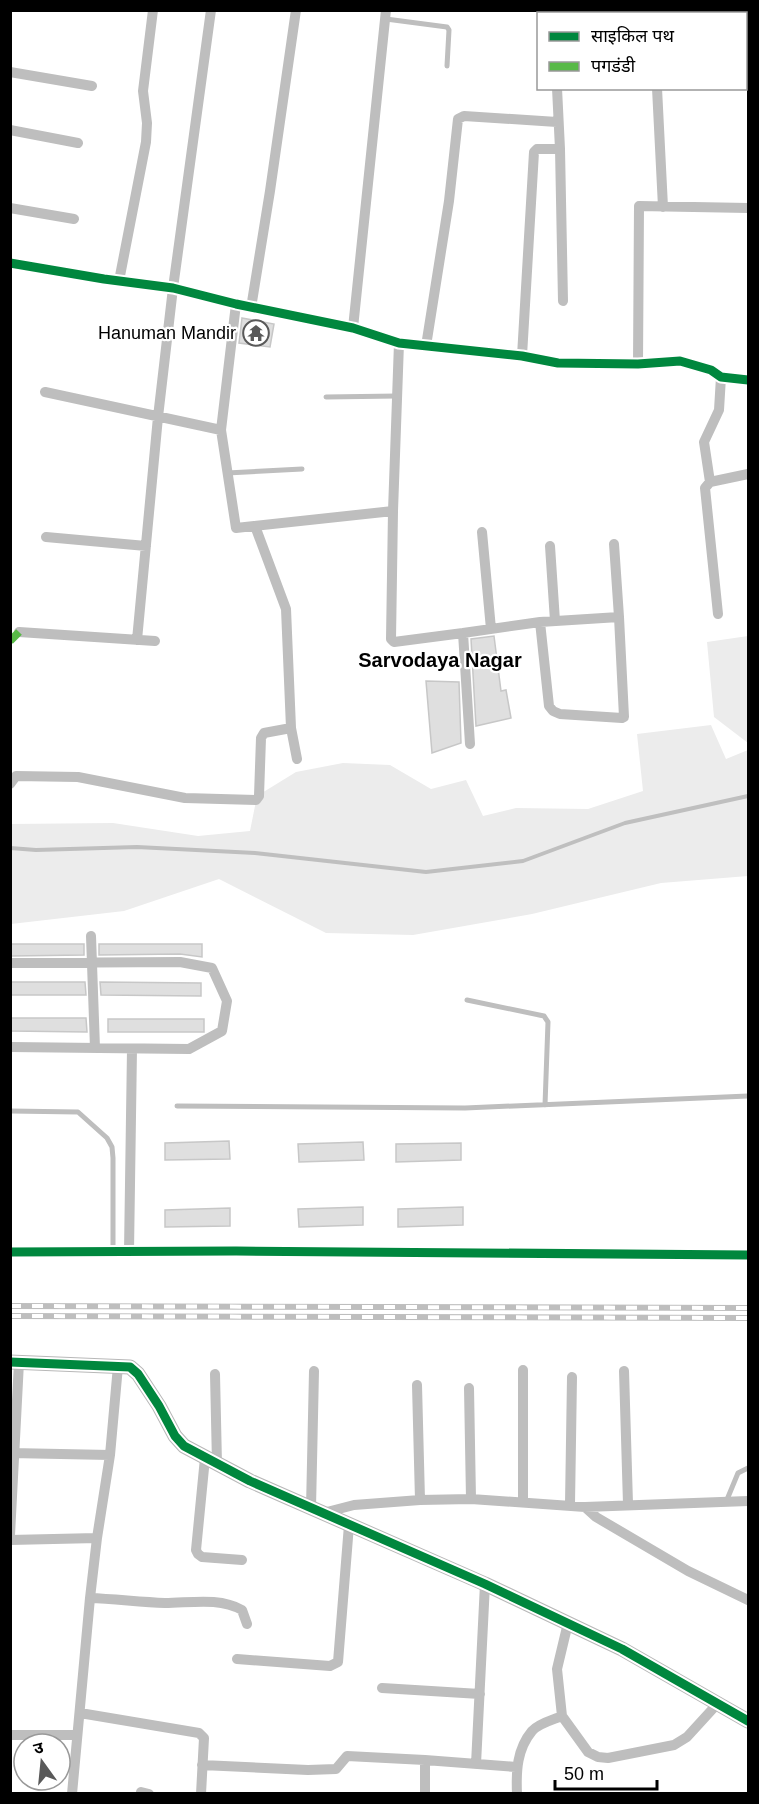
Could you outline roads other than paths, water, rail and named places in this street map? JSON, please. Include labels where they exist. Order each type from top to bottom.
[{"type":"street","points":[[119,281],[146,142],[147,123],[143,91],[153,10]]},
{"type":"street","points":[[137,640],[173,288],[211,10]]},
{"type":"street","points":[[251,308],[296,10]]},
{"type":"street","points":[[353,328],[386,15]]},
{"type":"street","points":[[10,72],[92,86]]},
{"type":"street","points":[[557,90],[563,301]]},
{"type":"street","points":[[657,90],[663,207]]},
{"type":"street","points":[[426,346],[449,201],[458,119],[464,116],[557,122]]},
{"type":"street","points":[[10,130],[78,143]]},
{"type":"street","points":[[522,356],[534,152],[537,149],[560,149]]},
{"type":"street","points":[[638,364],[639,206],[748,208]]},
{"type":"street","points":[[10,208],[74,219]]},
{"type":"street","points":[[10,263],[173,288],[251,308],[353,328],[399,343],[522,356],[558,363],[638,364],[680,361],[711,370],[721,377],[748,380]]},
{"type":"street","points":[[236,304],[221,430],[236,528],[393,511]]},
{"type":"street","points":[[399,343],[393,511],[392,642],[540,622],[619,616]]},
{"type":"street","points":[[710,482],[704,442],[719,410],[721,377]]},
{"type":"street","points":[[45,392],[221,430]]},
{"type":"street","points":[[718,614],[705,488],[710,482],[748,474]]},
{"type":"street","points":[[255,526],[286,609],[291,728],[297,759]]},
{"type":"street","points":[[482,532],[491,629]]},
{"type":"street","points":[[46,537],[146,546]]},
{"type":"street","points":[[540,622],[549,706],[553,711],[560,714],[624,717],[614,544]]},
{"type":"street","points":[[550,546],[555,621]]},
{"type":"street","points":[[19,632],[155,641]]},
{"type":"street","points":[[463,633],[470,744]]},
{"type":"street","points":[[10,784],[16,776],[78,777],[186,798],[256,800],[259,796],[261,738],[264,733],[291,728]]},
{"type":"street","points":[[90,936],[95,1048]]},
{"type":"street","points":[[10,963],[180,963],[212,968],[227,1000],[222,1031],[189,1049],[10,1047]]},
{"type":"street","points":[[129,1251],[132,1049]]},
{"type":"street","points":[[10,1252],[748,1255]]},
{"type":"street","points":[[10,1534],[15,1362],[130,1367],[138,1374],[175,1436],[184,1446],[250,1481],[485,1584],[622,1649],[748,1720]]},
{"type":"street","points":[[72,1794],[90,1598],[110,1455],[118,1366]]},
{"type":"street","points":[[523,1370],[523,1502]]},
{"type":"street","points":[[314,1371],[317,1510]]},
{"type":"street","points":[[624,1371],[628,1504]]},
{"type":"street","points":[[215,1374],[211,1461],[196,1550],[202,1557],[242,1560]]},
{"type":"street","points":[[570,1504],[572,1377]]},
{"type":"street","points":[[417,1385],[420,1500]]},
{"type":"street","points":[[469,1388],[471,1499]]},
{"type":"street","points":[[13,1453],[110,1455]]},
{"type":"street","points":[[317,1510],[420,1500],[471,1499],[570,1504],[585,1507],[748,1501]]},
{"type":"street","points":[[585,1507],[596,1517],[688,1571],[748,1600]]},
{"type":"street","points":[[237,1659],[330,1666],[338,1662],[349,1525]]},
{"type":"street","points":[[10,1540],[97,1538]]},
{"type":"street","points":[[476,1764],[485,1584]]},
{"type":"street","points":[[90,1598],[164,1603],[223,1602],[242,1610],[247,1624]]},
{"type":"street","points":[[568,1623],[557,1669],[562,1716],[588,1752],[598,1757],[608,1758],[674,1745],[687,1737],[719,1702]]},
{"type":"street","points":[[382,1688],[480,1694]]},
{"type":"street","points":[[80,1713],[200,1733],[204,1738],[201,1794]]},
{"type":"street","points":[[517,1794],[518,1757],[533,1730],[562,1716]]},
{"type":"street","points":[[10,1735],[77,1735]]},
{"type":"street","points":[[202,1765],[308,1770],[336,1769],[346,1756],[516,1767]]},
{"type":"street","points":[[425,1760],[425,1794]]},
{"type":"lane","points":[[386,15],[447,27],[450,30],[447,66]]},
{"type":"lane","points":[[326,397],[397,396]]},
{"type":"lane","points":[[227,473],[302,468]]},
{"type":"lane","points":[[467,1000],[544,1016],[548,1022],[545,1105]]},
{"type":"lane","points":[[177,1106],[465,1108],[748,1096]]},
{"type":"lane","points":[[10,1111],[78,1112],[107,1138],[112,1147],[113,1158],[113,1251]]},
{"type":"lane","points":[[726,1502],[738,1473],[748,1468]]},
{"type":"waterway","points":[[10,848],[36,850],[137,847],[255,853],[426,872],[523,861],[625,823],[748,796]]},
{"type":"railway","points":[[10,1306],[748,1308]]},
{"type":"railway","points":[[10,1316],[748,1318]]},
{"type":"place","name":"Hanuman Mandir","points":[[256,333]]},
{"type":"district","name":"Sarvodaya Nagar","points":[[440,660]]}]
